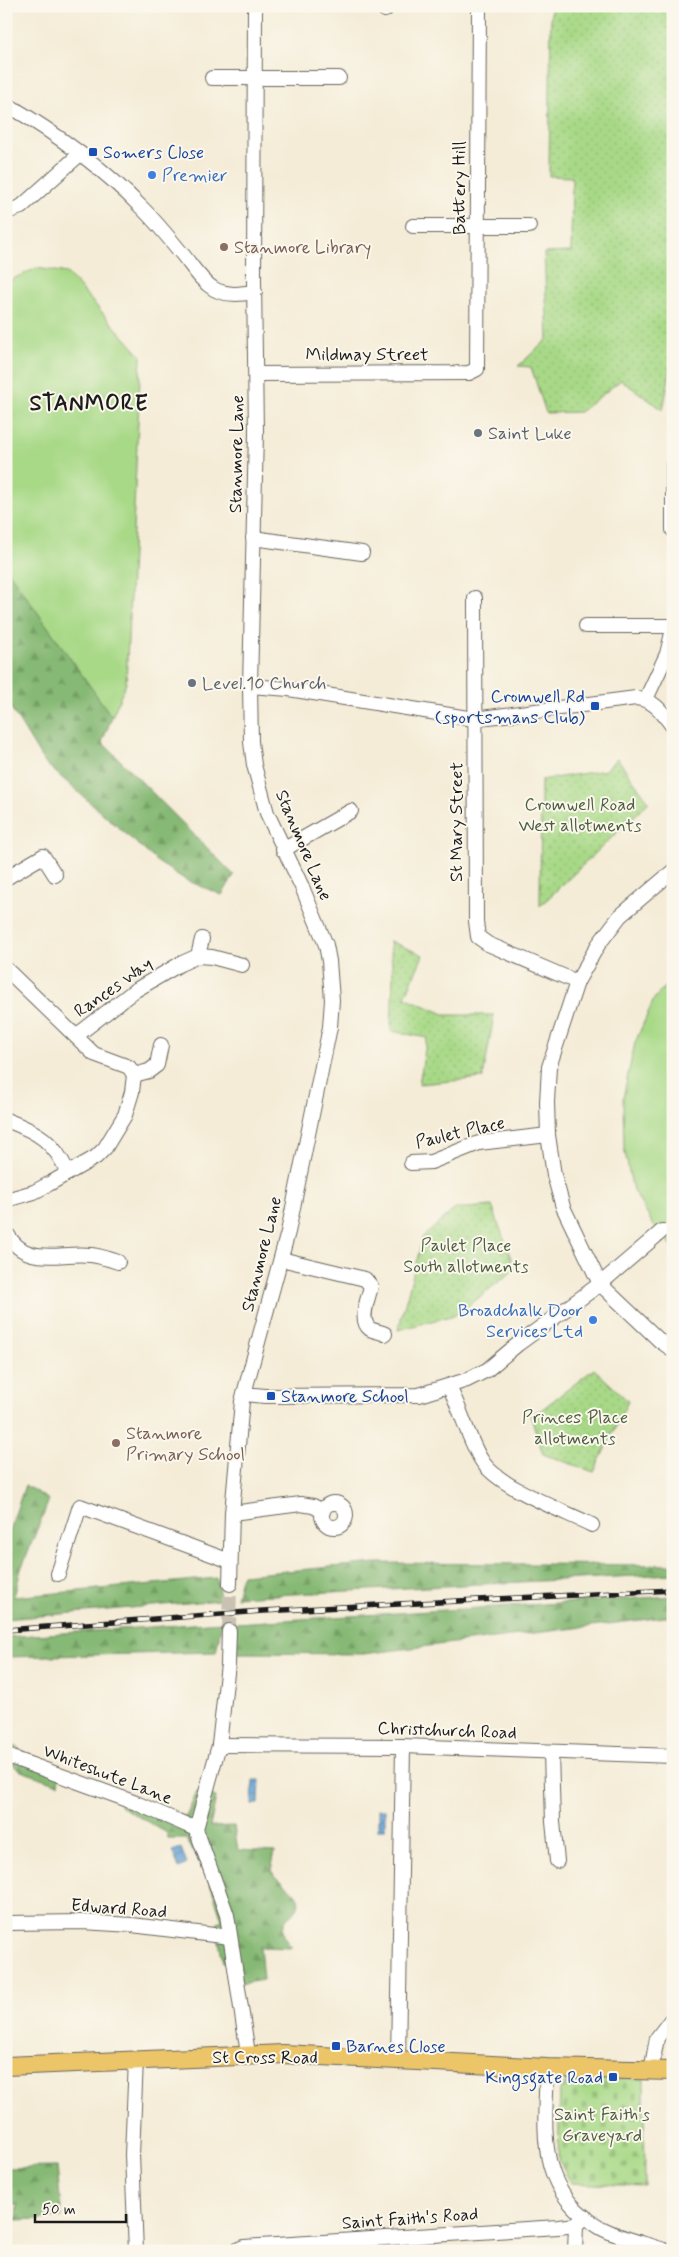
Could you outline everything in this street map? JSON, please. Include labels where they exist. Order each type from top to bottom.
[{"type":"main road","name":"St Cross Road","points":[[6,2066],[248,2054],[547,2068],[673,2071]]},
{"type":"street","name":"Stanmore Lane","points":[[230,1584],[236,1456],[244,1394],[281,1259],[330,1027],[332,1000],[326,945],[302,887],[267,813],[254,764],[251,742],[250,686],[256,374],[254,6]]},
{"type":"street","name":"Battery Hill","points":[[477,369],[479,6]]},
{"type":"street","points":[[212,78],[340,78]]},
{"type":"street","points":[[6,104],[42,125],[108,174],[214,289],[239,295],[255,292]]},
{"type":"street","points":[[6,212],[21,207],[80,154]]},
{"type":"street","points":[[413,226],[529,226]]},
{"type":"street","name":"Mildmay Street","points":[[256,374],[469,373],[477,369]]},
{"type":"street","points":[[673,465],[673,530]]},
{"type":"street","points":[[253,538],[362,553]]},
{"type":"street","name":"St Mary Street","points":[[475,598],[474,719],[476,921],[478,937],[488,944],[578,982]]},
{"type":"street","points":[[586,626],[673,627],[670,654],[646,699]]},
{"type":"street","points":[[250,686],[289,689],[474,719],[627,699],[646,699],[655,703],[673,727]]},
{"type":"street","points":[[283,850],[351,812]]},
{"type":"street","points":[[8,872],[42,856],[55,875]]},
{"type":"street","points":[[673,871],[620,916],[598,945],[578,982],[549,1067],[547,1102],[548,1135],[554,1174],[563,1207],[600,1284],[660,1341],[673,1350]]},
{"type":"street","points":[[202,940],[198,956],[212,957],[242,965]]},
{"type":"street","name":"Rances Way","points":[[76,1036],[134,990],[198,956]]},
{"type":"street","points":[[6,1200],[34,1192],[96,1157],[114,1136],[125,1115],[132,1092],[134,1075],[129,1067],[94,1054],[9,978]]},
{"type":"street","points":[[134,1075],[149,1071],[157,1065],[161,1045]]},
{"type":"street","points":[[6,1120],[34,1132],[50,1143],[61,1157],[68,1173]]},
{"type":"street","name":"Paulet Place","points":[[411,1163],[431,1162],[479,1143],[548,1135]]},
{"type":"street","points":[[244,1394],[265,1396],[419,1395],[449,1387],[488,1370],[518,1344],[600,1284],[662,1231]]},
{"type":"street","points":[[6,1232],[16,1244],[34,1255],[46,1257],[92,1255],[118,1262]]},
{"type":"street","points":[[281,1259],[365,1279],[371,1286],[365,1315],[366,1324],[370,1329],[385,1334]]},
{"type":"street","points":[[449,1387],[460,1406],[478,1455],[488,1468],[516,1488],[592,1525]]},
{"type":"street","points":[[232,1513],[301,1504],[313,1506],[323,1511]]},
{"type":"street","points":[[58,1574],[80,1506],[230,1561]]},
{"type":"street","points":[[229,1631],[228,1664],[219,1745],[196,1829],[227,1914],[248,2054]]},
{"type":"street","name":"Christchurch Road","points":[[219,1745],[402,1746],[673,1756]]},
{"type":"street","points":[[398,2061],[402,1746]]},
{"type":"street","points":[[551,1752],[557,1861]]},
{"type":"street","name":"Whiteshute Lane","points":[[6,1753],[10,1757],[136,1803],[196,1829]]},
{"type":"street","name":"Edward Road","points":[[6,1923],[82,1922],[132,1925],[230,1937]]},
{"type":"street","points":[[651,2071],[657,2038],[673,2017]]},
{"type":"street","points":[[136,2060],[132,2155],[136,2251]]},
{"type":"street","points":[[547,2068],[546,2151],[557,2186],[580,2220],[635,2245],[667,2251]]},
{"type":"street","points":[[574,2251],[580,2220]]},
{"type":"street","name":"Saint Faith's Road","points":[[241,2249],[580,2220]]},
{"type":"green space","points":[[551,6],[673,6],[673,355],[663,410],[621,380],[580,412],[546,413],[531,367],[518,366],[548,339],[544,253],[571,252],[572,177],[549,176]]},
{"type":"green space","points":[[37,268],[67,273],[141,356],[126,683],[112,717],[6,568],[6,282]]},
{"type":"green space","points":[[6,568],[112,717],[102,742],[234,875],[222,895],[186,880],[159,863],[44,762],[6,700]]},
{"type":"green space","name":"Cromwell Road West allotments","points":[[617,758],[649,802],[540,906],[541,780],[606,770]]},
{"type":"green space","points":[[390,941],[423,955],[405,997],[446,1015],[494,1015],[483,1078],[419,1084],[427,1038],[391,1031],[393,975]]},
{"type":"green space","points":[[673,977],[673,1247],[654,1226],[633,1190],[624,1148],[623,1098],[635,1043],[654,999]]},
{"type":"green space","name":"Paulet Place South allotments","points":[[492,1206],[515,1269],[458,1314],[398,1330],[423,1237],[455,1209]]},
{"type":"green space","name":"Princes Place allotments","points":[[594,1369],[628,1401],[594,1472],[543,1454],[530,1414],[541,1410]]},
{"type":"green space","points":[[25,1485],[49,1500],[21,1569],[14,1597],[217,1578],[220,1600],[6,1619],[6,1541]]},
{"type":"green space","points":[[376,1563],[673,1565],[673,1574],[236,1597],[242,1575]]},
{"type":"green space","points":[[673,1596],[673,1616],[363,1654],[237,1653],[236,1623]]},
{"type":"green space","points":[[222,1622],[216,1652],[6,1657],[6,1637]]},
{"type":"green space","points":[[6,1741],[27,1754],[61,1769],[59,1784],[21,1771],[6,1760]]},
{"type":"green space","points":[[197,1792],[216,1797],[210,1827],[234,1826],[238,1850],[275,1852],[271,1870],[298,1898],[295,1912],[285,1920],[283,1928],[285,1938],[292,1948],[260,1947],[263,1980],[239,1984],[237,1962],[223,1963],[216,1925],[222,1920],[208,1876],[186,1839],[168,1839],[167,1833],[120,1806],[121,1794],[186,1817]]},
{"type":"green space","name":"Saint Faith's Graveyard","points":[[568,2078],[644,2079],[645,2186],[571,2183],[558,2159],[560,2090]]},
{"type":"green space","points":[[57,2167],[62,2218],[17,2220],[18,2204],[6,2204],[6,2168]]},
{"type":"water","points":[[253,1780],[260,1780],[259,1804],[252,1804]]},
{"type":"water","points":[[378,1809],[385,1809],[385,1829],[378,1829]]},
{"type":"water","points":[[181,1848],[187,1864],[179,1868],[172,1851]]},
{"type":"tunnel","points":[[229,1631],[230,1584]]},
{"type":"railway","points":[[6,1630],[263,1611],[673,1590]]},
{"type":"place","name":"Somers Close","points":[[93,152]]},
{"type":"place","name":"Premier","points":[[152,175]]},
{"type":"place","name":"Stanmore Library","points":[[224,247]]},
{"type":"place","name":"Saint Luke","points":[[478,433]]},
{"type":"place","name":"Level.10 Church","points":[[192,683]]},
{"type":"place","name":"Cromwell Rd (sportsmans Club)","points":[[595,706]]},
{"type":"place","name":"Broadchalk Door Services Ltd","points":[[593,1320]]},
{"type":"place","name":"Stanmore School","points":[[271,1396]]},
{"type":"place","name":"Stanmore Primary School","points":[[116,1443]]},
{"type":"place","name":"Barnes Close","points":[[336,2046]]},
{"type":"place","name":"Kingsgate Road","points":[[613,2077]]},
{"type":"district","name":"STANMORE","points":[[89,402]]}]
